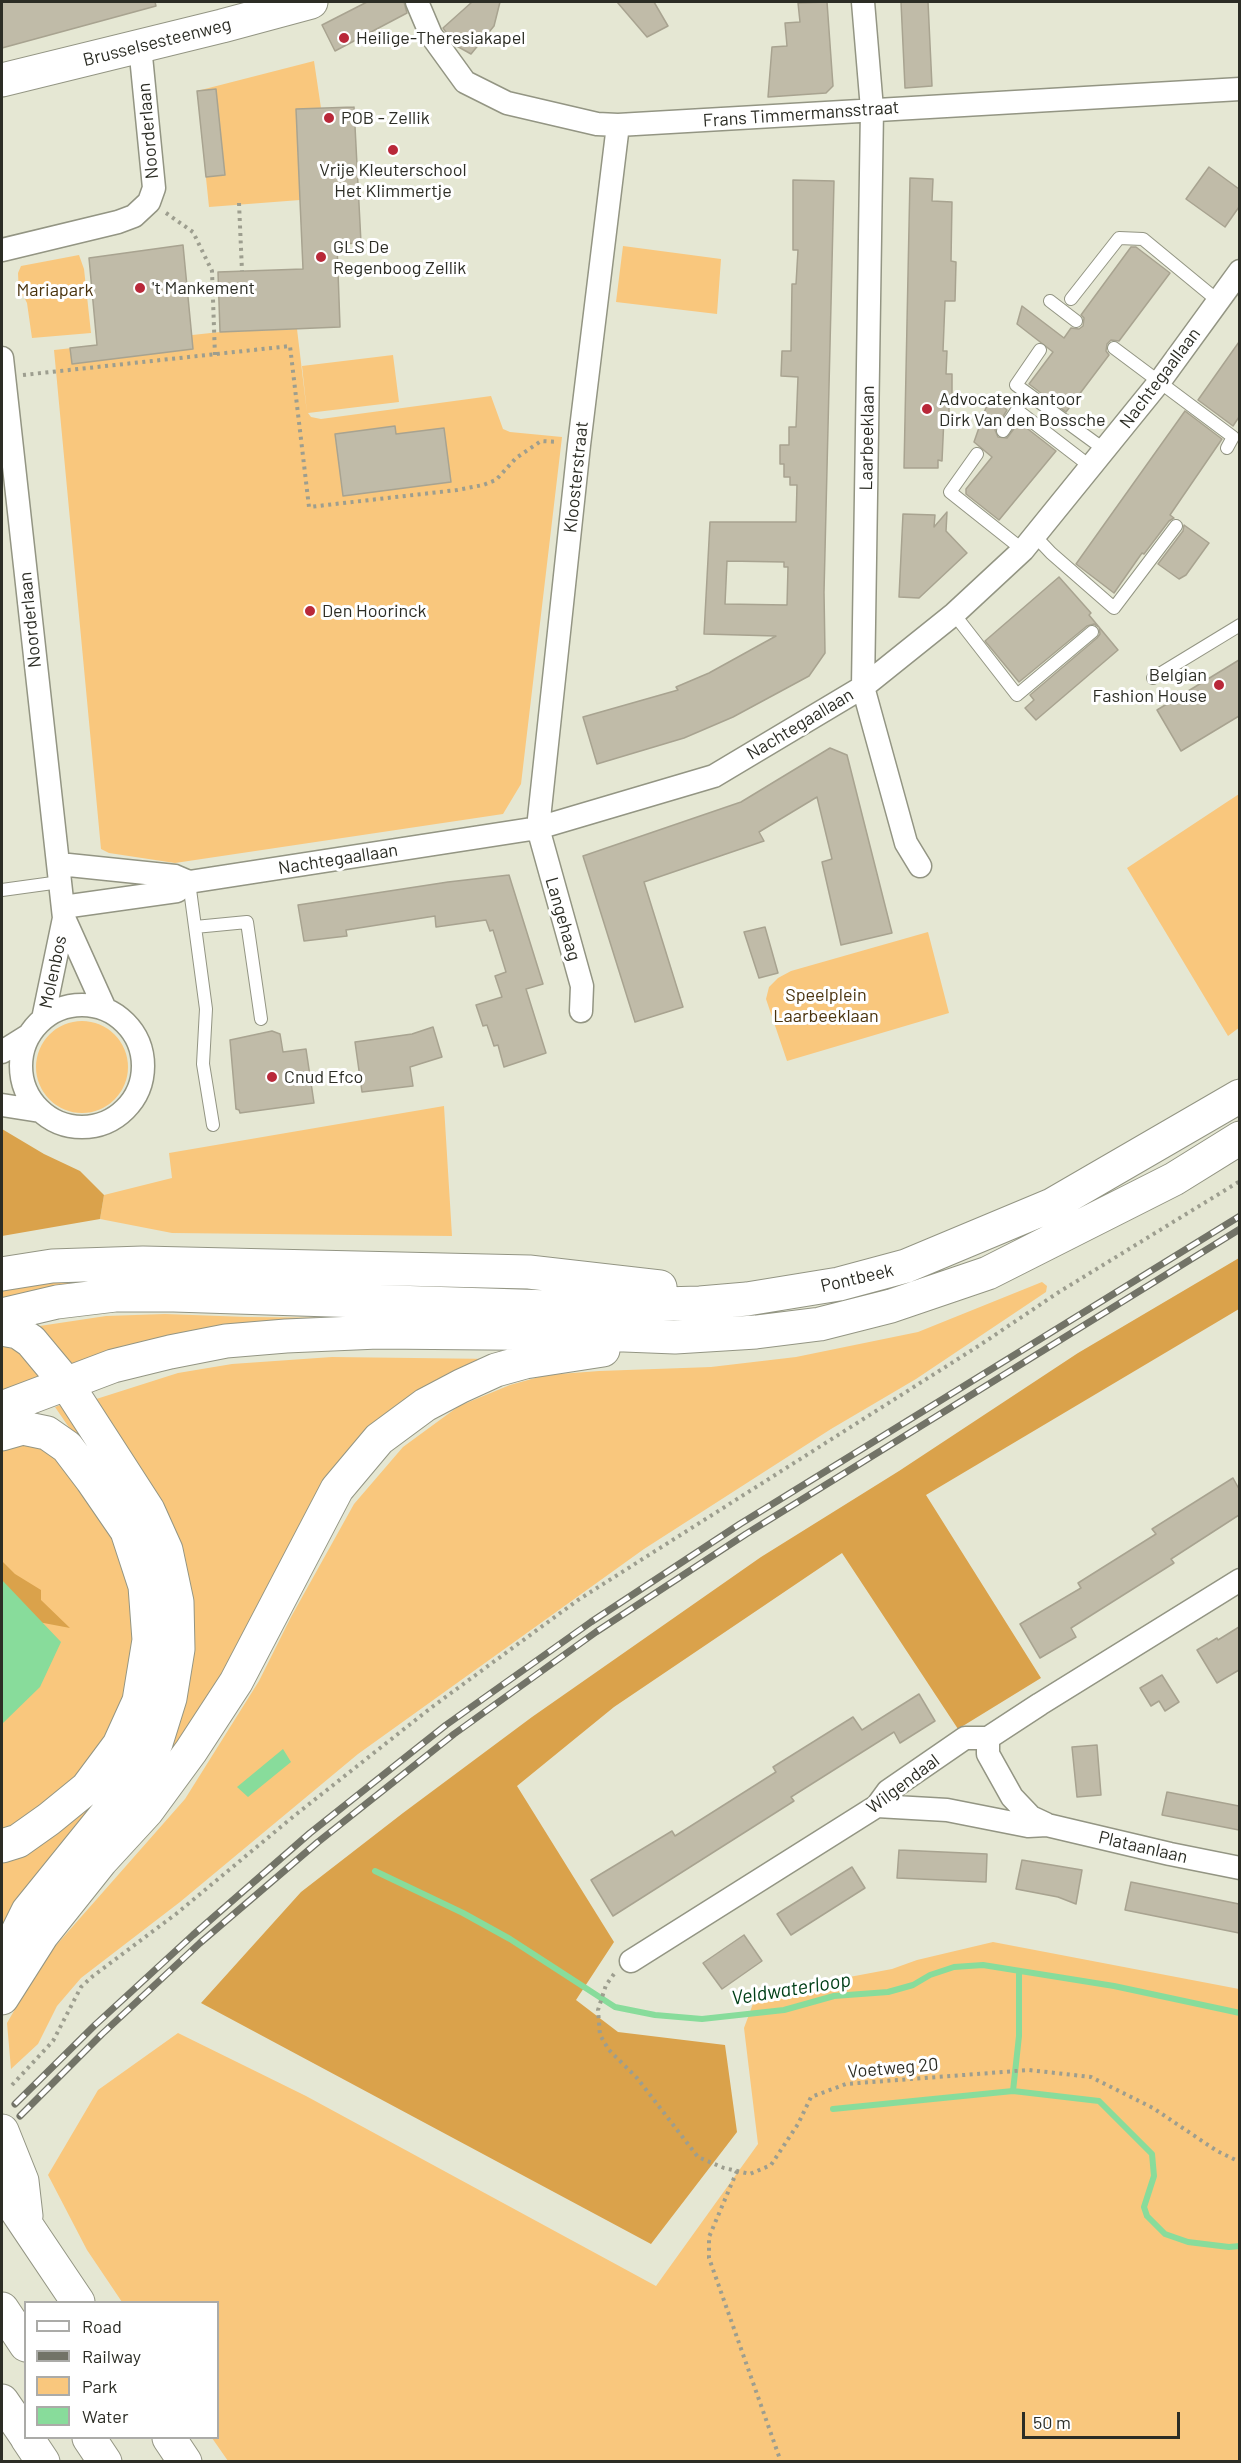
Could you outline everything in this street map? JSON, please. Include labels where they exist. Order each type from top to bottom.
[{"type":"main road","name":"Brusselsesteenweg","points":[[2,80],[311,2]]},
{"type":"main road","name":"Pontbeek","points":[[2,1315],[57,1302],[115,1295],[186,1295],[550,1307],[700,1303],[747,1299],[839,1284],[906,1266],[1052,1205],[1239,1096]]},
{"type":"main road","points":[[2,1408],[113,1366],[226,1341],[390,1332],[675,1336],[756,1332],[820,1323],[891,1306],[988,1273],[1174,1179],[1239,1138]]},
{"type":"main road","points":[[2,1274],[52,1266],[143,1263],[529,1272],[660,1287],[700,1303]]},
{"type":"main road","points":[[2,1329],[18,1332],[32,1341],[66,1383],[148,1510],[166,1550],[177,1602],[178,1649],[170,1698],[156,1743],[125,1791],[28,1911],[2,1964]]},
{"type":"main road","points":[[2,1998],[42,1935],[101,1861],[147,1811],[191,1751],[236,1682],[337,1490],[379,1439],[425,1405],[496,1370],[525,1362],[638,1346],[675,1336]]},
{"type":"main road","points":[[2,1434],[23,1428],[47,1433],[67,1447],[92,1480],[127,1531],[145,1586],[149,1640],[139,1701],[119,1745],[87,1788],[18,1841],[2,1846]]},
{"type":"main road","points":[[2,2131],[22,2181],[27,2226]]},
{"type":"main road","points":[[2,2189],[77,2301]]},
{"type":"main road","points":[[2,2309],[24,2342]]},
{"type":"main road","points":[[2,2401],[24,2434]]},
{"type":"main road","points":[[27,2439],[43,2462]]},
{"type":"main road","points":[[90,2439],[105,2462]]},
{"type":"main road","points":[[170,2439],[185,2462]]},
{"type":"street","name":"Frans Timmermansstraat","points":[[417,2],[431,35],[465,82],[519,106],[597,124],[618,125],[872,109],[1168,95],[1239,89]]},
{"type":"street","name":"Laarbeeklaan","points":[[863,2],[872,109],[863,687],[906,843],[920,866]]},
{"type":"street","name":"Noorderlaan","points":[[2,250],[118,222],[134,216],[149,202],[154,188],[140,46]]},
{"type":"street","name":"Kloosterstraat","points":[[537,828],[579,445],[618,125]]},
{"type":"street","name":"Nachtegaallaan","points":[[64,913],[177,891],[189,882],[537,828],[714,776],[863,687],[954,614],[1029,543],[1160,381],[1239,271]]},
{"type":"street","name":"Noorderlaan","points":[[2,368],[12,557],[64,913]]},
{"type":"street","name":"Langehaag","points":[[537,828],[582,986],[581,1011]]},
{"type":"street","name":"Nachtegaallaan","points":[[59,873],[175,876],[189,882]]},
{"type":"street","name":"Molenbos","points":[[64,913],[105,1009]]},
{"type":"street","name":"Molenbos","points":[[40,1112],[30,1099],[22,1079],[21,1055],[36,1027],[64,913]]},
{"type":"street","name":"Molenbos","points":[[2,1052],[62,1008],[83,1005],[105,1009],[123,1020],[136,1037],[143,1058],[139,1089],[128,1107],[111,1120],[91,1127],[79,1128],[58,1123],[40,1112],[2,1105]]},
{"type":"street","name":"Wilgendaal","points":[[631,1961],[877,1806],[888,1791],[965,1738],[988,1738],[1239,1580]]},
{"type":"street","name":"Plataanlaan","points":[[988,1738],[988,1754],[1012,1797],[1031,1817],[1047,1825],[1239,1868]]},
{"type":"street","name":"Plataanlaan","points":[[877,1806],[947,1810],[1028,1826],[1047,1825]]},
{"type":"lane","points":[[1071,299],[1119,238],[1143,239],[1217,300]]},
{"type":"lane","points":[[1050,301],[1076,321]]},
{"type":"lane","points":[[1114,348],[1233,437],[1227,447]]},
{"type":"lane","points":[[1040,350],[1016,386],[1098,459]]},
{"type":"lane","points":[[1003,431],[1017,410],[1098,459]]},
{"type":"lane","points":[[977,454],[950,492],[1029,543],[1051,553],[1114,608],[1176,526]]},
{"type":"lane","points":[[954,614],[1017,695],[1092,632]]},
{"type":"lane","points":[[1153,678],[1239,625]]},
{"type":"lane","points":[[2,890],[59,873]]},
{"type":"lane","points":[[189,882],[206,1009],[203,1064],[213,1125]]},
{"type":"lane","points":[[195,927],[246,922],[261,1018]]},
{"type":"path","points":[[149,202],[193,232],[212,271],[215,356]]},
{"type":"path","points":[[239,203],[242,271]]},
{"type":"path","points":[[2,368],[215,356],[290,346],[309,507],[483,485],[496,480],[516,458],[541,441],[579,445]]},
{"type":"path","points":[[12,2085],[53,2041],[81,1987],[93,1976],[176,1914],[294,1816],[432,1707],[579,1600],[1059,1292],[1239,1181]]},
{"type":"path","name":"Voetweg 20","points":[[606,1985],[598,2010],[598,2020],[600,2035],[609,2050],[638,2078],[698,2157],[736,2171],[750,2174],[771,2165],[798,2124],[811,2097],[846,2084],[1022,2071],[1091,2077],[1153,2108],[1217,2151],[1239,2162]]},
{"type":"path","points":[[736,2171],[709,2237],[709,2258],[781,2462]]},
{"type":"green space","points":[[314,61],[321,108],[296,110],[300,200],[209,207],[197,91]]},
{"type":"green space","points":[[623,246],[721,259],[717,314],[616,302]]},
{"type":"green space","name":"Mariapark","points":[[79,255],[84,269],[91,333],[32,338],[27,303],[24,297],[19,295],[18,273],[21,266]]},
{"type":"green space","name":"Den Hoorinck","points":[[297,329],[307,413],[302,366],[393,355],[399,402],[308,413],[311,417],[321,419],[491,396],[503,429],[510,432],[562,437],[521,784],[503,814],[175,863],[109,853],[101,849],[54,350],[220,332]]},
{"type":"green space","points":[[1239,794],[1240,1027],[1228,1036],[1127,868]]},
{"type":"green space","name":"Speelplein Laarbeeklaan","points":[[928,932],[949,1013],[787,1061],[766,999],[769,987],[778,978],[791,971]]},
{"type":"green space","points":[[82,1021],[100,1025],[114,1035],[124,1049],[128,1067],[124,1085],[114,1099],[100,1109],[82,1113],[64,1109],[50,1099],[40,1085],[36,1067],[40,1049],[50,1035],[64,1025]]},
{"type":"green space","points":[[444,1106],[452,1236],[172,1233],[100,1219],[104,1195],[172,1178],[169,1153]]},
{"type":"green space","points":[[122,1276],[2,1303],[2,1284]]},
{"type":"green space","points":[[1042,1282],[1047,1286],[1046,1292],[916,1379],[831,1429],[644,1549],[358,1754],[180,1902],[81,1978],[57,2006],[38,2044],[11,2069],[7,2023],[44,1959],[185,1799],[259,1681],[291,1617],[354,1504],[403,1447],[459,1406],[510,1385],[546,1375],[711,1367],[796,1357],[918,1332]]},
{"type":"green space","points":[[165,1314],[456,1319],[69,1370],[33,1327],[106,1316]]},
{"type":"green space","points":[[2,1345],[23,1353],[48,1379],[2,1402]]},
{"type":"green space","points":[[332,1357],[496,1359],[402,1405],[186,1742],[148,1783],[166,1748],[90,1401],[178,1373],[232,1364]]},
{"type":"green space","points":[[65,1403],[116,1476],[154,1722],[2,1940],[2,1853],[18,1847],[149,1698],[118,1499],[55,1407]]},
{"type":"green space","points":[[15,1442],[41,1449],[62,1461],[115,1536],[128,1572],[136,1619],[124,1704],[106,1742],[76,1780],[12,1827],[2,1830],[2,1444]]},
{"type":"green space","points":[[993,1942],[1239,1989],[1239,2461],[228,2461],[213,2439],[219,2439],[219,2301],[121,2301],[87,2250],[48,2175],[98,2090],[178,2033],[306,2096],[656,2286],[758,2144],[744,2028],[754,2001],[828,1981],[892,1969],[917,1960]]},
{"type":"shaded area","points":[[2,1129],[44,1154],[80,1171],[104,1195],[100,1219],[2,1236]]},
{"type":"shaded area","points":[[1239,1258],[1239,1309],[926,1495],[1041,1678],[958,1729],[842,1553],[614,1707],[517,1786],[614,1942],[576,2000],[618,2032],[725,2045],[737,2132],[651,2244],[201,2003],[301,1892],[532,1717],[761,1557],[899,1471],[1078,1353]]},
{"type":"shaded area","points":[[2,1561],[15,1574],[41,1590],[41,1600],[70,1628],[33,1621],[2,1599]]},
{"type":"water","points":[[2,1580],[61,1642],[40,1687],[2,1724]]},
{"type":"water","points":[[283,1749],[291,1762],[248,1797],[237,1787]]},
{"type":"building","points":[[2,2],[155,2],[156,6],[2,48]]},
{"type":"building","name":"Heilige-Theresiakapel","points":[[367,2],[404,2],[407,13],[335,51],[322,25]]},
{"type":"building","points":[[472,2],[500,2],[494,26],[471,54],[455,45],[443,28]]},
{"type":"building","points":[[617,2],[654,2],[668,26],[647,37]]},
{"type":"building","points":[[827,2],[833,86],[826,93],[768,97],[772,47],[787,46],[785,23],[800,22],[798,3]]},
{"type":"building","points":[[901,2],[928,2],[932,86],[905,88]]},
{"type":"building","points":[[216,89],[225,175],[206,177],[197,91]]},
{"type":"building","points":[[354,107],[361,243],[337,244],[340,327],[220,332],[218,272],[303,269],[296,109]]},
{"type":"building","points":[[1209,167],[1239,189],[1239,207],[1225,227],[1186,199]]},
{"type":"building","points":[[910,178],[933,179],[932,201],[952,202],[951,261],[956,262],[955,301],[945,301],[943,351],[947,351],[946,374],[952,374],[952,398],[949,398],[949,421],[944,417],[942,461],[938,460],[938,468],[904,468]]},
{"type":"building","points":[[793,180],[834,181],[824,592],[825,653],[809,676],[733,717],[684,738],[597,764],[583,717],[678,690],[676,687],[709,673],[776,636],[704,634],[710,522],[796,522],[797,485],[790,485],[790,477],[784,477],[784,464],[780,464],[780,445],[789,445],[789,427],[796,427],[798,377],[781,376],[782,351],[791,351],[792,284],[796,284],[798,250],[793,250]],"holes":[[[727,561],[784,562],[784,567],[788,567],[787,605],[725,604]]]},
{"type":"building","name":"'t Mankement","points":[[183,245],[193,349],[72,364],[70,348],[97,345],[89,258]]},
{"type":"building","points":[[1131,247],[1136,247],[1170,273],[1119,341],[1111,340],[1107,344],[1106,351],[1109,355],[1066,412],[1029,384],[1053,352],[1017,324],[1022,306],[1064,338],[1071,328],[1079,329],[1083,326],[1084,318],[1081,315]]},
{"type":"building","points":[[1239,342],[1239,417],[1233,426],[1198,400]]},
{"type":"building","points":[[990,396],[1007,410],[995,430],[998,437],[1007,438],[1019,422],[1056,451],[999,520],[966,494],[966,489],[992,457],[974,442]]},
{"type":"building","points":[[1185,411],[1222,439],[1170,515],[1174,518],[1169,521],[1144,554],[1142,553],[1114,593],[1076,564]]},
{"type":"building","points":[[395,426],[396,434],[444,428],[451,482],[343,496],[335,434]]},
{"type":"building","points":[[947,512],[946,531],[967,553],[919,598],[899,597],[903,514],[935,515],[934,527]]},
{"type":"building","points":[[1184,525],[1209,543],[1186,575],[1179,579],[1158,564],[1183,531]]},
{"type":"building","points":[[1059,577],[1091,613],[1089,615],[1099,627],[1094,624],[1087,626],[1019,682],[985,641]]},
{"type":"building","points":[[1099,627],[1118,650],[1036,720],[1025,708],[1034,700],[1030,695],[1097,638],[1100,634]]},
{"type":"building","name":"Belgian Fashion House","points":[[1239,660],[1239,716],[1181,751],[1157,710]]},
{"type":"building","points":[[830,748],[847,755],[892,933],[841,945],[822,862],[832,859],[817,797],[759,832],[764,841],[644,882],[683,1007],[635,1022],[583,856],[741,802]]},
{"type":"building","points":[[509,875],[543,984],[526,989],[546,1053],[504,1067],[498,1045],[494,1046],[487,1025],[483,1026],[476,1005],[502,997],[495,976],[506,972],[493,930],[490,931],[486,920],[436,927],[435,916],[346,930],[347,936],[304,941],[298,905]]},
{"type":"building","points":[[765,927],[778,973],[759,978],[744,932]]},
{"type":"building","points":[[433,1027],[442,1057],[410,1067],[413,1086],[362,1092],[355,1042],[412,1034]]},
{"type":"building","name":"Cnud Efco","points":[[272,1031],[280,1034],[283,1052],[306,1049],[314,1103],[240,1113],[236,1109],[230,1040]]},
{"type":"building","points":[[1233,1478],[1239,1489],[1239,1515],[1171,1559],[1174,1563],[1071,1628],[1076,1637],[1040,1658],[1020,1624],[1081,1588],[1078,1583],[1156,1534],[1152,1529]]},
{"type":"building","points":[[1239,1627],[1239,1670],[1217,1683],[1197,1650]]},
{"type":"building","points":[[1162,1675],[1179,1702],[1165,1711],[1159,1701],[1151,1706],[1140,1688]]},
{"type":"building","points":[[919,1694],[935,1721],[900,1743],[894,1732],[791,1797],[794,1801],[613,1916],[591,1880],[672,1831],[675,1836],[776,1772],[773,1767],[853,1717],[862,1730]]},
{"type":"building","points":[[1097,1745],[1101,1795],[1077,1797],[1072,1747]]},
{"type":"building","points":[[1167,1792],[1239,1806],[1239,1830],[1162,1815]]},
{"type":"building","points":[[899,1850],[987,1854],[986,1882],[897,1878]]},
{"type":"building","points":[[1022,1860],[1082,1870],[1076,1904],[1058,1897],[1016,1889]]},
{"type":"building","points":[[852,1867],[865,1888],[791,1935],[777,1914]]},
{"type":"building","points":[[1131,1882],[1239,1904],[1239,1933],[1125,1910]]},
{"type":"building","points":[[744,1935],[762,1961],[722,1989],[703,1963]]},
{"type":"waterway","name":"Veldwaterloop","points":[[375,1871],[463,1913],[510,1939],[615,2007],[655,2015],[702,2019],[784,2010],[834,1996],[888,1992],[913,1985],[930,1975],[954,1967],[983,1965],[1114,1986],[1240,2013]]},
{"type":"waterway","points":[[1019,1971],[1019,2036],[1013,2091],[1099,2101],[1152,2154],[1154,2176],[1144,2207],[1147,2216],[1165,2234],[1188,2242],[1229,2247],[1240,2246]]},
{"type":"waterway","points":[[833,2109],[1013,2091]]},
{"type":"railway","points":[[15,2104],[95,2025],[193,1935],[310,1833],[446,1725],[591,1622],[740,1524],[1240,1216]]},
{"type":"railway","points":[[20,2116],[102,2034],[200,1943],[318,1842],[454,1734],[596,1632],[746,1534],[1240,1229]]},
{"type":"place","name":"Heilige-Theresiakapel","points":[[344,38]]},
{"type":"place","name":"POB - Zellik","points":[[329,118]]},
{"type":"place","name":"Vrije Kleuterschool Het Klimmertje","points":[[393,150]]},
{"type":"place","name":"GLS De Regenboog Zellik","points":[[321,257]]},
{"type":"place","name":"'t Mankement","points":[[140,288]]},
{"type":"place","name":"Advocatenkantoor Dirk Van den Bossche","points":[[927,409]]},
{"type":"place","name":"Den Hoorinck","points":[[310,611]]},
{"type":"place","name":"Belgian Fashion House","points":[[1219,685]]},
{"type":"place","name":"Cnud Efco","points":[[272,1077]]}]
